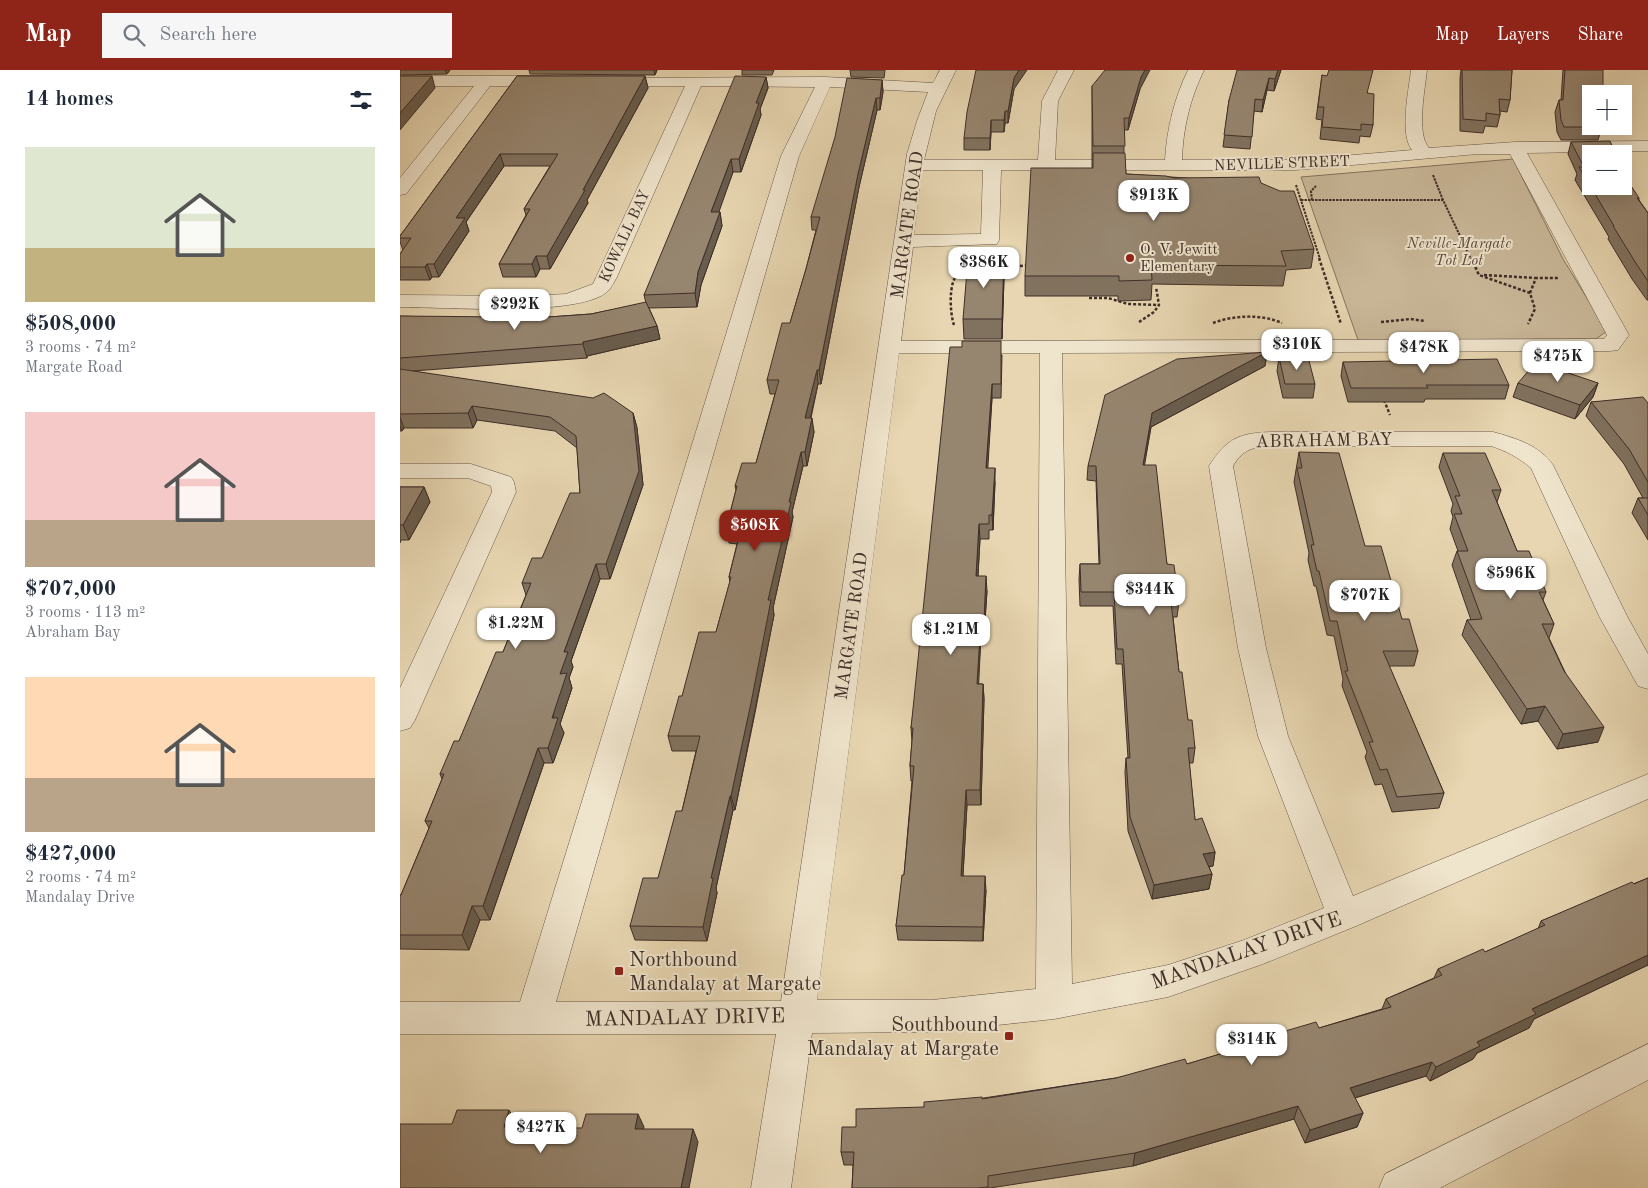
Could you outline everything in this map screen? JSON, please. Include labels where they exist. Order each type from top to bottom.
[{"type":"street","name":"MARGATE ROAD","points":[[771,1188],[915,166],[923,124],[937,88],[948,70]]},
{"type":"street","points":[[1046,165],[1050,101],[1066,70]]},
{"type":"street","points":[[1173,165],[1175,131],[1180,105],[1196,70]]},
{"type":"street","points":[[1419,70],[1414,120],[1416,144],[1426,154]]},
{"type":"street","points":[[400,81],[566,81]]},
{"type":"street","points":[[400,190],[486,81]]},
{"type":"street","points":[[596,81],[825,82],[937,88]]},
{"type":"street","name":"KOWALL BAY","points":[[400,301],[530,302],[566,300],[583,296],[600,288],[695,82]]},
{"type":"street","points":[[533,1019],[790,156],[825,82]]},
{"type":"street","name":"NEVILLE STREET","points":[[915,166],[1295,165],[1515,147],[1648,146]]},
{"type":"street","points":[[889,347],[1610,345],[1618,335],[1515,147]]},
{"type":"street","points":[[905,241],[990,240],[992,165]]},
{"type":"street","points":[[1051,346],[1054,1003]]},
{"type":"street","name":"ABRAHAM BAY","points":[[1344,916],[1273,736],[1252,648],[1221,466],[1234,448],[1252,440],[1399,439],[1493,439],[1516,447],[1530,455],[1541,465],[1613,616],[1648,678]]},
{"type":"street","points":[[400,471],[471,471],[502,482],[504,492],[400,720]]},
{"type":"street","name":"MANDALAY DRIVE","points":[[400,1018],[932,1016],[1054,1003],[1168,981],[1251,953],[1344,916],[1648,786]]},
{"type":"street","points":[[1399,1188],[1648,1061]]},
{"type":"path","points":[[1426,172],[1432,175],[1479,275],[1530,293],[1536,303],[1534,315],[1528,324],[1522,325]]},
{"type":"path","points":[[1295,184],[1357,346]]},
{"type":"path","points":[[1312,200],[1310,191],[1316,186]]},
{"type":"path","points":[[1301,200],[1443,200]]},
{"type":"path","points":[[993,268],[1030,265]]},
{"type":"path","points":[[956,328],[952,323],[950,314],[954,278],[959,272],[971,269]]},
{"type":"path","points":[[1479,275],[1586,278]]},
{"type":"path","points":[[1530,293],[1536,278]]},
{"type":"path","points":[[1135,324],[1154,312],[1158,305],[1156,288]]},
{"type":"path","points":[[1108,291],[1108,298]]},
{"type":"path","points":[[1089,298],[1108,298],[1128,304],[1158,305]]},
{"type":"path","points":[[1357,346],[1363,331],[1374,323],[1410,319],[1433,322]]},
{"type":"path","points":[[1383,396],[1399,439]]},
{"type":"green space","name":"Neville-Margate Tot Lot","points":[[1513,159],[1563,259],[1607,331],[1596,339],[1358,340],[1301,177]]},
{"type":"building","points":[[976,70],[1019,70],[1014,78],[1008,111],[1005,111],[1004,120],[991,120],[990,138],[964,138],[967,112]]},
{"type":"building","points":[[1105,70],[1145,70],[1141,77],[1129,118],[1124,118],[1125,146],[1093,146],[1092,86]]},
{"type":"building","points":[[1237,70],[1278,70],[1275,79],[1269,78],[1263,100],[1255,99],[1252,137],[1224,135],[1229,100]]},
{"type":"building","points":[[1329,70],[1373,70],[1367,93],[1374,94],[1373,125],[1361,124],[1361,130],[1322,127],[1324,107],[1318,107],[1322,75],[1327,76]]},
{"type":"building","points":[[1462,70],[1512,70],[1510,100],[1499,99],[1500,115],[1486,113],[1486,121],[1463,119]]},
{"type":"building","points":[[1565,70],[1603,70],[1603,85],[1582,85],[1582,127],[1564,127],[1561,120],[1559,100],[1563,100]]},
{"type":"building","points":[[400,76],[432,76],[400,113]]},
{"type":"building","points":[[517,76],[645,76],[583,190],[585,190],[547,256],[536,256],[532,264],[499,264],[530,209],[524,209],[558,154],[500,154],[456,218],[465,218],[434,264],[427,264],[425,267],[400,267],[400,254],[411,238],[400,238],[400,236]]},
{"type":"building","points":[[735,76],[766,77],[739,159],[731,159],[711,212],[720,212],[698,272],[695,293],[644,295]]},
{"type":"building","points":[[847,78],[882,80],[880,98],[876,98],[858,174],[819,370],[817,370],[805,418],[812,418],[805,452],[801,452],[768,600],[771,600],[751,703],[711,878],[713,878],[703,927],[630,926],[643,878],[658,878],[676,811],[682,811],[700,736],[668,736],[679,696],[682,696],[699,632],[716,632],[731,577],[729,577],[741,529],[726,529],[737,486],[735,486],[742,463],[756,463],[779,380],[767,380],[782,323],[790,323],[820,217],[811,217],[835,137]]},
{"type":"building","points":[[1610,141],[1612,145],[1582,145],[1582,163],[1571,142]]},
{"type":"building","points":[[1093,153],[1125,153],[1126,174],[1174,178],[1259,177],[1261,183],[1280,191],[1294,191],[1314,249],[1281,251],[1286,266],[1151,265],[1152,280],[1119,281],[1119,276],[1025,276],[1031,168],[1093,168]]},
{"type":"building","points":[[1632,187],[1648,213],[1648,281],[1613,226],[1596,195],[1632,195]]},
{"type":"building","points":[[968,258],[1004,258],[1002,319],[963,319]]},
{"type":"building","points":[[646,302],[657,326],[583,342],[583,344],[400,358],[400,316],[507,317],[505,320],[591,314]]},
{"type":"building","points":[[962,341],[1001,341],[1001,384],[992,384],[986,468],[995,468],[992,515],[989,515],[989,524],[979,524],[976,576],[986,576],[984,620],[981,620],[977,684],[983,684],[980,790],[966,790],[961,876],[985,876],[983,927],[896,926],[902,875],[904,875],[914,766],[910,766],[913,728],[911,728],[950,347],[962,347]]},
{"type":"building","points":[[1267,352],[1152,413],[1143,465],[1156,465],[1167,564],[1174,565],[1179,602],[1171,602],[1179,672],[1182,672],[1188,720],[1192,720],[1195,748],[1188,748],[1195,820],[1202,818],[1215,852],[1203,854],[1212,874],[1154,885],[1130,817],[1126,758],[1130,758],[1123,649],[1117,649],[1114,592],[1081,592],[1080,564],[1100,564],[1096,466],[1088,466],[1105,395],[1177,359]]},
{"type":"building","points":[[1279,357],[1308,357],[1315,384],[1285,384]]},
{"type":"building","points":[[1497,359],[1509,385],[1426,385],[1428,388],[1351,388],[1343,362]]},
{"type":"building","points":[[1536,362],[1598,383],[1580,405],[1518,383]]},
{"type":"building","points":[[400,369],[593,398],[604,393],[633,413],[639,471],[606,564],[596,564],[564,652],[568,652],[560,674],[567,673],[552,718],[558,718],[548,748],[538,748],[483,906],[472,906],[462,935],[400,935],[400,895],[432,821],[425,821],[444,774],[440,774],[454,741],[459,741],[496,652],[503,652],[531,583],[522,583],[532,558],[542,558],[570,493],[580,493],[576,436],[550,417],[472,406],[468,413],[400,414]]},
{"type":"building","points":[[1643,397],[1648,403],[1648,482],[1629,449],[1591,402]]},
{"type":"building","points":[[1299,452],[1339,453],[1365,546],[1381,546],[1402,619],[1409,619],[1418,651],[1383,651],[1444,793],[1397,797],[1387,769],[1380,770],[1369,742],[1373,742],[1345,671],[1348,671],[1337,621],[1330,621],[1319,571],[1317,571],[1311,545],[1314,545],[1297,468],[1302,468]]},
{"type":"building","points":[[1443,453],[1485,453],[1501,490],[1492,490],[1517,551],[1529,551],[1546,592],[1539,592],[1554,624],[1542,624],[1564,671],[1604,727],[1563,734],[1545,706],[1527,709],[1467,620],[1482,619],[1457,551],[1468,551],[1454,514],[1462,514],[1455,496],[1460,496]]},
{"type":"building","points":[[400,487],[424,487],[403,525],[400,525]]},
{"type":"building","points":[[1638,498],[1648,498],[1648,515]]},
{"type":"building","points":[[1648,878],[1648,955],[1532,1009],[1536,1014],[1477,1042],[1480,1046],[1436,1067],[1432,1062],[1350,1088],[1363,1113],[1310,1130],[1298,1106],[1135,1153],[988,1176],[988,1187],[852,1188],[854,1152],[841,1152],[842,1127],[856,1127],[856,1109],[924,1107],[924,1102],[982,1097],[982,1099],[1116,1078],[1185,1059],[1187,1064],[1266,1040],[1265,1037],[1316,1022],[1319,1028],[1391,1007],[1386,999],[1442,975],[1438,969],[1483,949],[1485,952],[1545,925],[1541,921],[1632,882],[1634,884]]},
{"type":"building","points":[[457,1110],[509,1110],[504,1127],[582,1128],[586,1114],[638,1114],[635,1129],[693,1129],[681,1188],[400,1188],[400,1124],[452,1124]]},
{"type":"place","name":"O. V. Jewitt Elementary","points":[[1130,258]]},
{"type":"place","name":"Northbound Mandalay at Margate","points":[[619,971]]},
{"type":"place","name":"Southbound Mandalay at Margate","points":[[1009,1036]]}]
